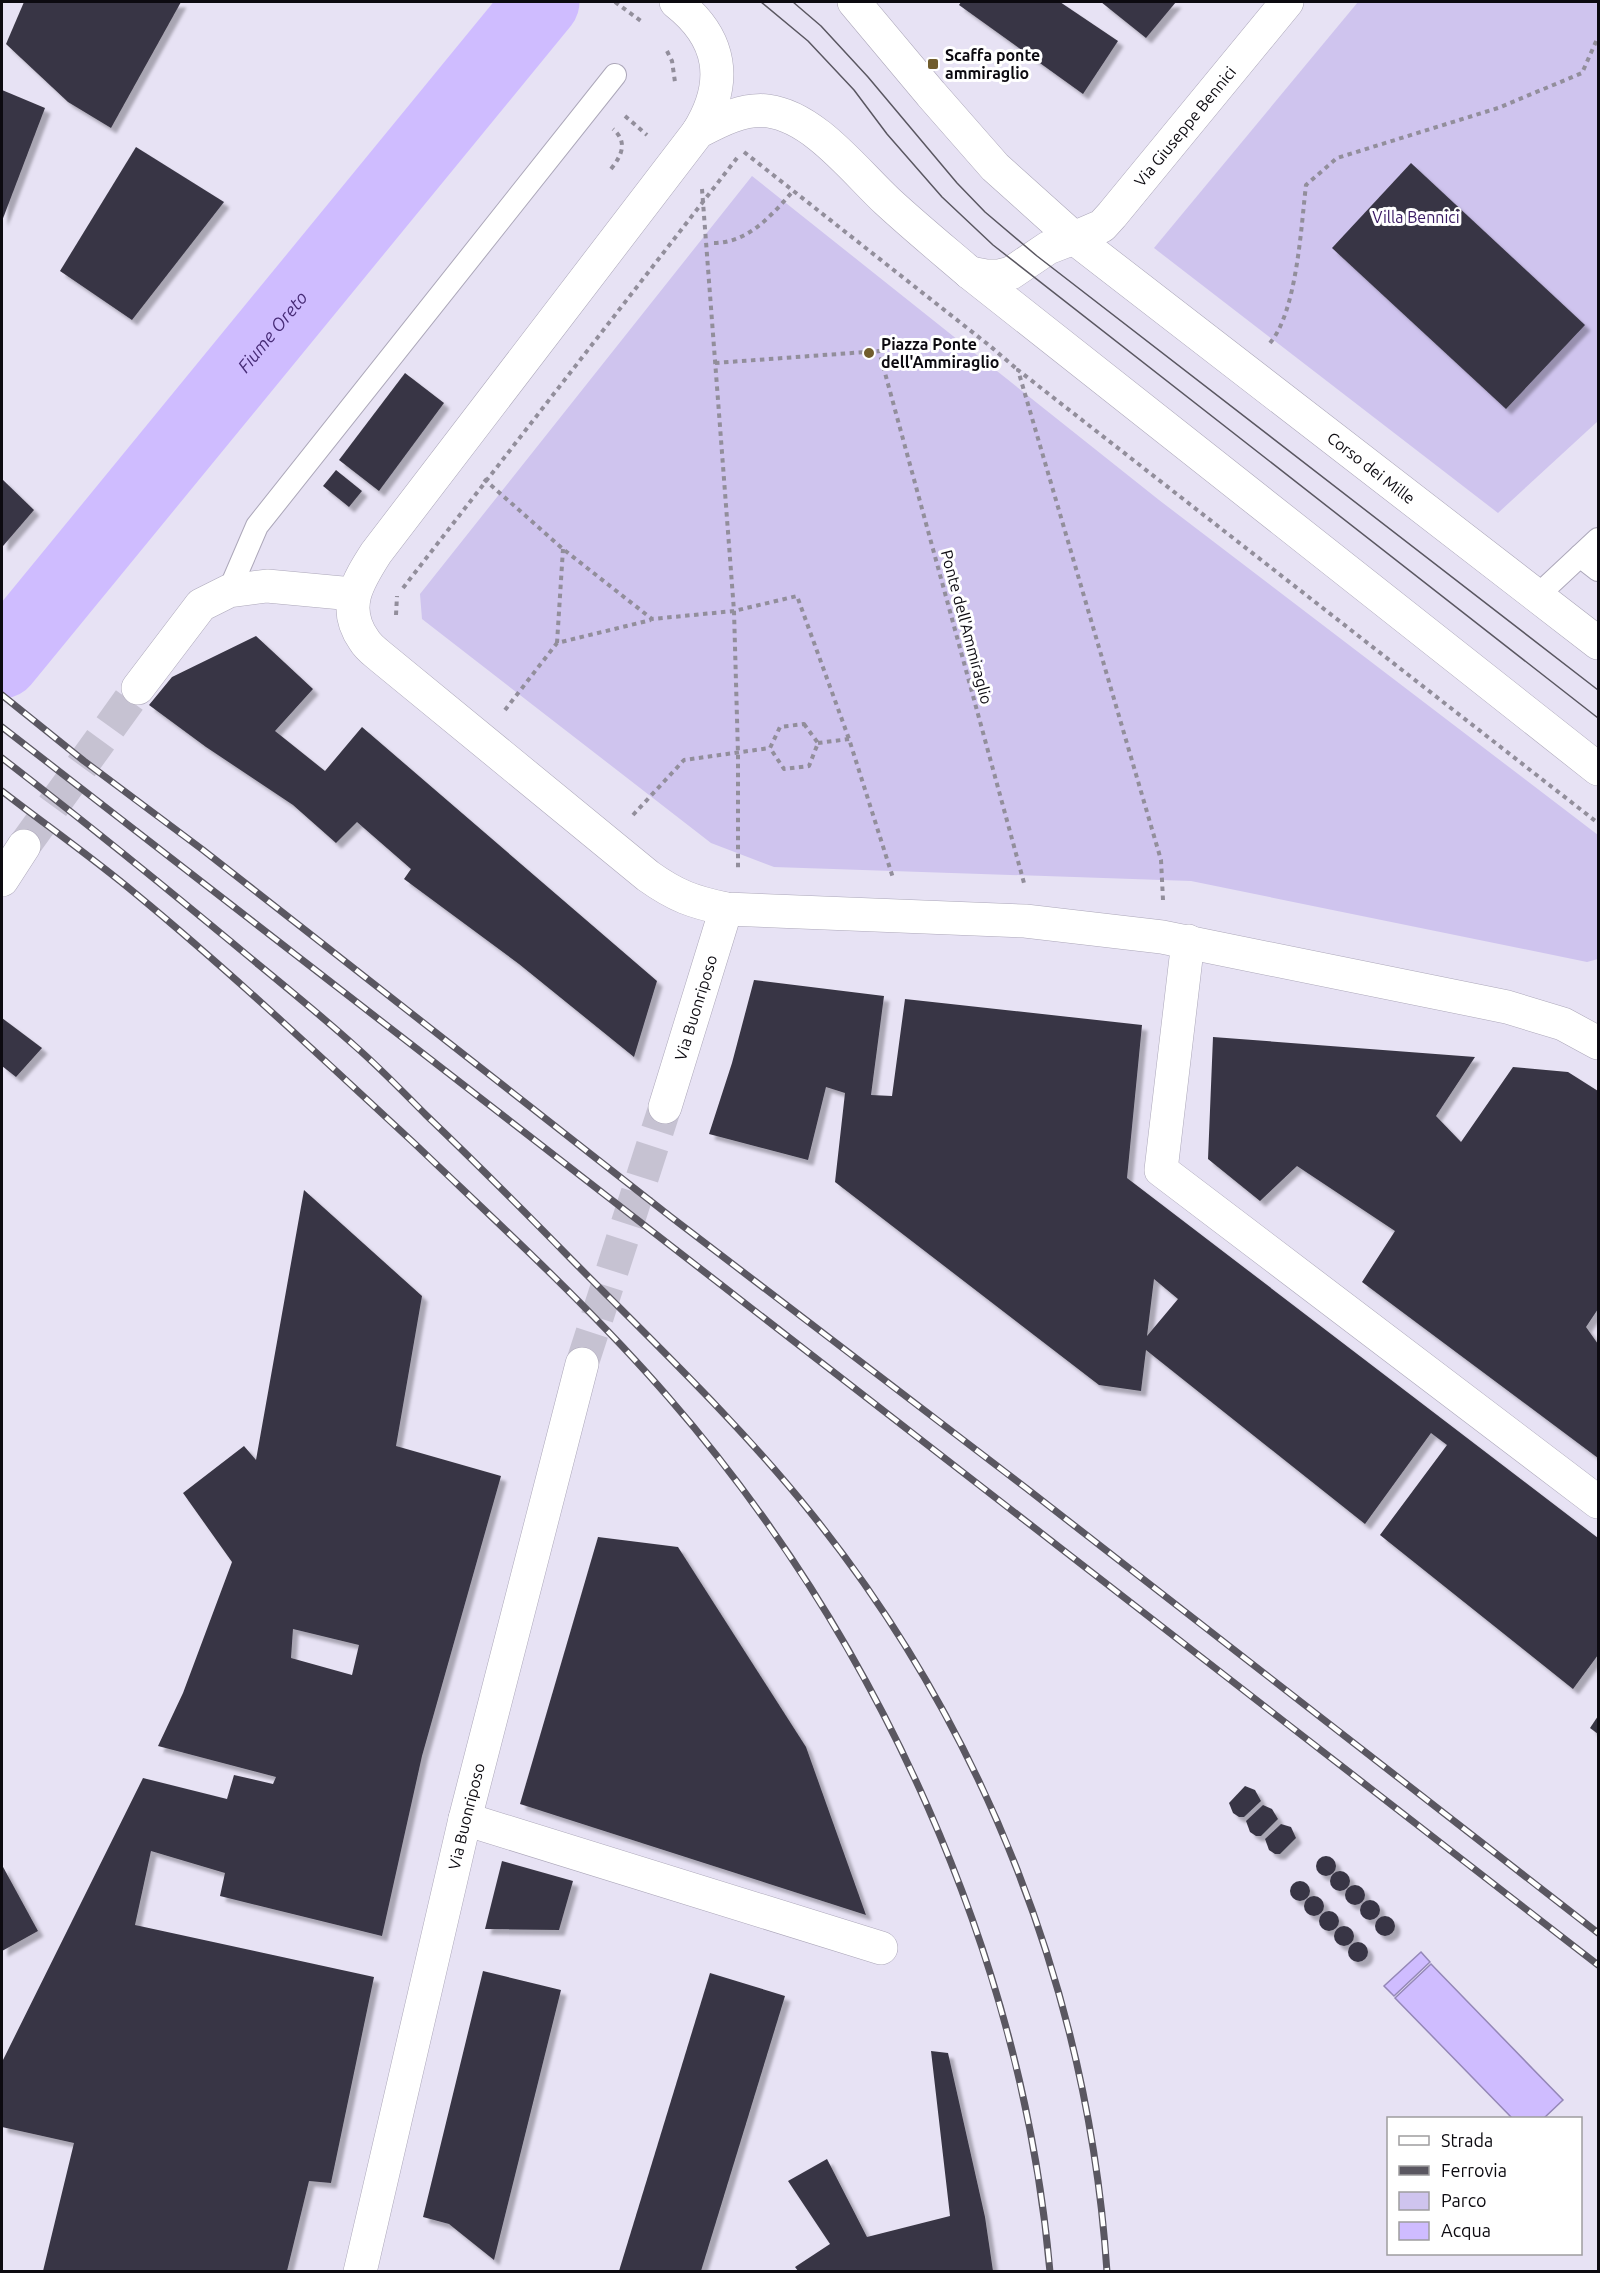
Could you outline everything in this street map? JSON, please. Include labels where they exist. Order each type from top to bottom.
[{"type":"street","name":"Corso dei Mille","points":[[854,2],[995,167],[1074,238],[1599,643]]},
{"type":"street","name":"Via Giuseppe Bennici","points":[[970,273],[999,276],[1011,273],[1048,248],[1102,226],[1287,2]]},
{"type":"street","points":[[679,4],[700,24],[713,47],[718,68],[716,93],[708,117],[376,553],[359,579],[353,594],[354,618],[364,640],[381,657],[608,843],[669,891],[693,902],[726,909],[1025,921],[1151,935],[1507,1007],[1563,1024],[1599,1043]]},
{"type":"street","points":[[698,132],[741,113],[765,110],[788,115],[811,129],[925,236],[970,273],[1599,769]]},
{"type":"street","points":[[138,688],[201,605],[229,591],[267,586],[353,594]]},
{"type":"street","points":[[2,880],[24,846]]},
{"type":"street","name":"Via Buonriposo","points":[[664,1107],[726,909]]},
{"type":"street","points":[[1188,941],[1161,1170],[1599,1502]]},
{"type":"street","name":"Via Buonriposo","points":[[360,2271],[465,1819],[582,1364]]},
{"type":"street","points":[[465,1819],[881,1947]]},
{"type":"lane","points":[[229,591],[257,526],[615,75]]},
{"type":"lane","points":[[1538,596],[1599,539]]},
{"type":"lane","points":[[1580,556],[1599,570]]},
{"type":"path","points":[[615,2],[635,17]]},
{"type":"path","points":[[1246,371],[1279,332],[1296,273],[1306,185],[1337,158],[1498,108],[1582,73],[1599,37]]},
{"type":"path","points":[[698,132],[734,611],[739,868],[726,909]]},
{"type":"path","points":[[396,621],[397,596],[742,151],[981,338],[1018,370],[1599,823]]},
{"type":"path","points":[[714,243],[728,243],[754,230],[767,220],[793,191]]},
{"type":"path","name":"Ponte dell'Ammiraglio","points":[[715,363],[879,351],[1023,877]]},
{"type":"path","points":[[1018,370],[1161,860],[1163,905]]},
{"type":"path","points":[[454,453],[563,549],[652,619]]},
{"type":"path","points":[[482,739],[557,643],[563,549]]},
{"type":"path","points":[[557,643],[652,619],[734,611],[797,596],[849,739],[905,916]]},
{"type":"path","points":[[770,748],[780,727],[804,724],[818,743]]},
{"type":"path","points":[[818,743],[849,739]]},
{"type":"path","points":[[770,748],[784,769],[809,766],[818,743]]},
{"type":"path","points":[[608,843],[684,760],[770,748]]},
{"type":"green space","name":"Villa Bennici","points":[[1358,2],[1598,2],[1598,421],[1498,513],[1154,248]]},
{"type":"green space","points":[[752,176],[1159,500],[1598,835],[1598,959],[1587,962],[1191,881],[774,867],[711,843],[422,619],[420,594]]},
{"type":"water","points":[[1421,1952],[1430,1962],[1394,1996],[1384,1986]]},
{"type":"water","points":[[1431,1964],[1563,2100],[1545,2117],[1511,2117],[1395,1998]]},
{"type":"building","points":[[24,2],[181,2],[111,128],[68,102],[6,44]]},
{"type":"building","points":[[961,2],[1060,2],[1118,41],[1083,94],[959,5]]},
{"type":"building","points":[[1101,2],[1176,2],[1146,38]]},
{"type":"building","points":[[2,90],[45,108],[2,221]]},
{"type":"building","points":[[136,147],[224,202],[132,320],[60,271]]},
{"type":"building","points":[[1411,163],[1585,325],[1506,409],[1332,248]]},
{"type":"building","points":[[405,373],[444,403],[379,491],[339,460]]},
{"type":"building","points":[[336,470],[362,491],[349,507],[323,486]]},
{"type":"building","points":[[2,479],[34,510],[3,546],[2,544]]},
{"type":"building","points":[[256,636],[313,689],[275,731],[325,771],[362,727],[657,981],[634,1057],[519,964],[404,879],[411,869],[357,822],[336,843],[293,805],[206,747],[149,705],[172,677]]},
{"type":"building","points":[[754,980],[884,996],[871,1095],[892,1096],[905,999],[1142,1025],[1127,1178],[1598,1538],[1598,1655],[1573,1689],[1380,1535],[1447,1445],[1431,1433],[1365,1524],[1146,1350],[1141,1391],[1099,1385],[835,1182],[845,1093],[826,1087],[808,1160],[709,1134],[732,1063]],"holes":[[[1154,1279],[1178,1299],[1147,1336]]]},
{"type":"building","points":[[2,1018],[42,1048],[16,1077],[2,1066]]},
{"type":"building","points":[[1213,1037],[1475,1057],[1436,1116],[1461,1142],[1513,1067],[1568,1072],[1598,1091],[1598,1309],[1586,1327],[1598,1344],[1598,1458],[1362,1282],[1395,1231],[1297,1166],[1260,1201],[1208,1159]]},
{"type":"building","points":[[304,1190],[422,1296],[396,1446],[501,1476],[422,1756],[382,1936],[220,1896],[225,1873],[151,1851],[135,1925],[374,1977],[331,2183],[309,2181],[287,2271],[43,2271],[74,2143],[2,2127],[2,2062],[143,1778],[227,1799],[234,1775],[273,1784],[276,1777],[158,1746],[183,1693],[232,1562],[183,1493],[244,1446],[256,1460]],"holes":[[[293,1629],[359,1645],[352,1675],[291,1658]]]},
{"type":"building","points":[[598,1537],[678,1547],[806,1747],[866,1915],[520,1804]]},
{"type":"building","points":[[1598,1716],[1598,1734],[1590,1728]]},
{"type":"building","points":[[1245,1786],[1255,1790],[1261,1801],[1244,1817],[1239,1817],[1233,1813],[1229,1803]]},
{"type":"building","points":[[1263,1805],[1272,1809],[1278,1819],[1261,1836],[1256,1836],[1250,1832],[1246,1821]]},
{"type":"building","points":[[1281,1824],[1291,1827],[1296,1838],[1280,1854],[1275,1854],[1269,1850],[1265,1839]]},
{"type":"building","points":[[1326,1856],[1333,1859],[1336,1866],[1333,1873],[1326,1876],[1319,1873],[1316,1866],[1319,1859]]},
{"type":"building","points":[[502,1861],[573,1881],[559,1930],[485,1929]]},
{"type":"building","points":[[2,1865],[38,1931],[2,1951]]},
{"type":"building","points":[[1340,1871],[1347,1874],[1350,1881],[1347,1888],[1340,1891],[1333,1888],[1330,1881],[1333,1874]]},
{"type":"building","points":[[1300,1881],[1307,1884],[1310,1891],[1307,1898],[1300,1901],[1293,1898],[1290,1891],[1293,1884]]},
{"type":"building","points":[[1355,1885],[1362,1888],[1365,1895],[1362,1902],[1355,1905],[1348,1902],[1345,1895],[1348,1888]]},
{"type":"building","points":[[1314,1896],[1321,1899],[1324,1906],[1321,1913],[1314,1916],[1307,1913],[1304,1906],[1307,1899]]},
{"type":"building","points":[[1370,1900],[1377,1903],[1380,1910],[1377,1917],[1370,1920],[1363,1917],[1360,1910],[1363,1903]]},
{"type":"building","points":[[1329,1911],[1336,1914],[1339,1921],[1336,1928],[1329,1931],[1322,1928],[1319,1921],[1322,1914]]},
{"type":"building","points":[[1385,1916],[1392,1919],[1395,1926],[1392,1933],[1385,1936],[1378,1933],[1375,1926],[1378,1919]]},
{"type":"building","points":[[1344,1926],[1351,1929],[1354,1936],[1351,1943],[1344,1946],[1337,1943],[1334,1936],[1337,1929]]},
{"type":"building","points":[[1358,1942],[1365,1945],[1368,1952],[1365,1959],[1358,1962],[1351,1959],[1348,1952],[1351,1945]]},
{"type":"building","points":[[483,1971],[561,1990],[494,2260],[449,2224],[423,2217]]},
{"type":"building","points":[[710,1973],[785,1996],[701,2271],[619,2271]]},
{"type":"building","points":[[931,2051],[948,2053],[985,2217],[993,2271],[798,2271],[795,2267],[830,2244],[788,2181],[827,2159],[867,2237],[950,2216]]},
{"type":"waterway","name":"Fiume Oreto","points":[[2,661],[542,2]]},
{"type":"tunnel","points":[[24,846],[138,688]]},
{"type":"tunnel","points":[[582,1364],[665,1107]]},
{"type":"tram line","points":[[761,2],[808,41],[854,90],[887,134],[942,197],[993,245],[1598,718]]},
{"type":"tram line","points":[[793,2],[821,26],[868,77],[957,183],[985,212],[1037,256],[1598,690]]},
{"type":"railway","points":[[2,695],[671,1217],[1026,1488],[1598,1933]]},
{"type":"railway","points":[[2,727],[1598,1965]]},
{"type":"railway","points":[[2,758],[196,913],[320,1016],[383,1072],[725,1415],[811,1513],[873,1596],[928,1683],[976,1775],[1017,1870],[1051,1967],[1077,2067],[1096,2169],[1107,2272]]},
{"type":"railway","points":[[2,791],[103,867],[172,924],[416,1145],[546,1268],[609,1332],[669,1398],[744,1491],[812,1591],[874,1696],[927,1805],[972,1919],[1008,2035],[1034,2153],[1050,2272]]},
{"type":"place","name":"Scaffa ponte ammiraglio","points":[[933,64]]},
{"type":"place","name":"Piazza Ponte dell'Ammiraglio","points":[[869,353]]}]
